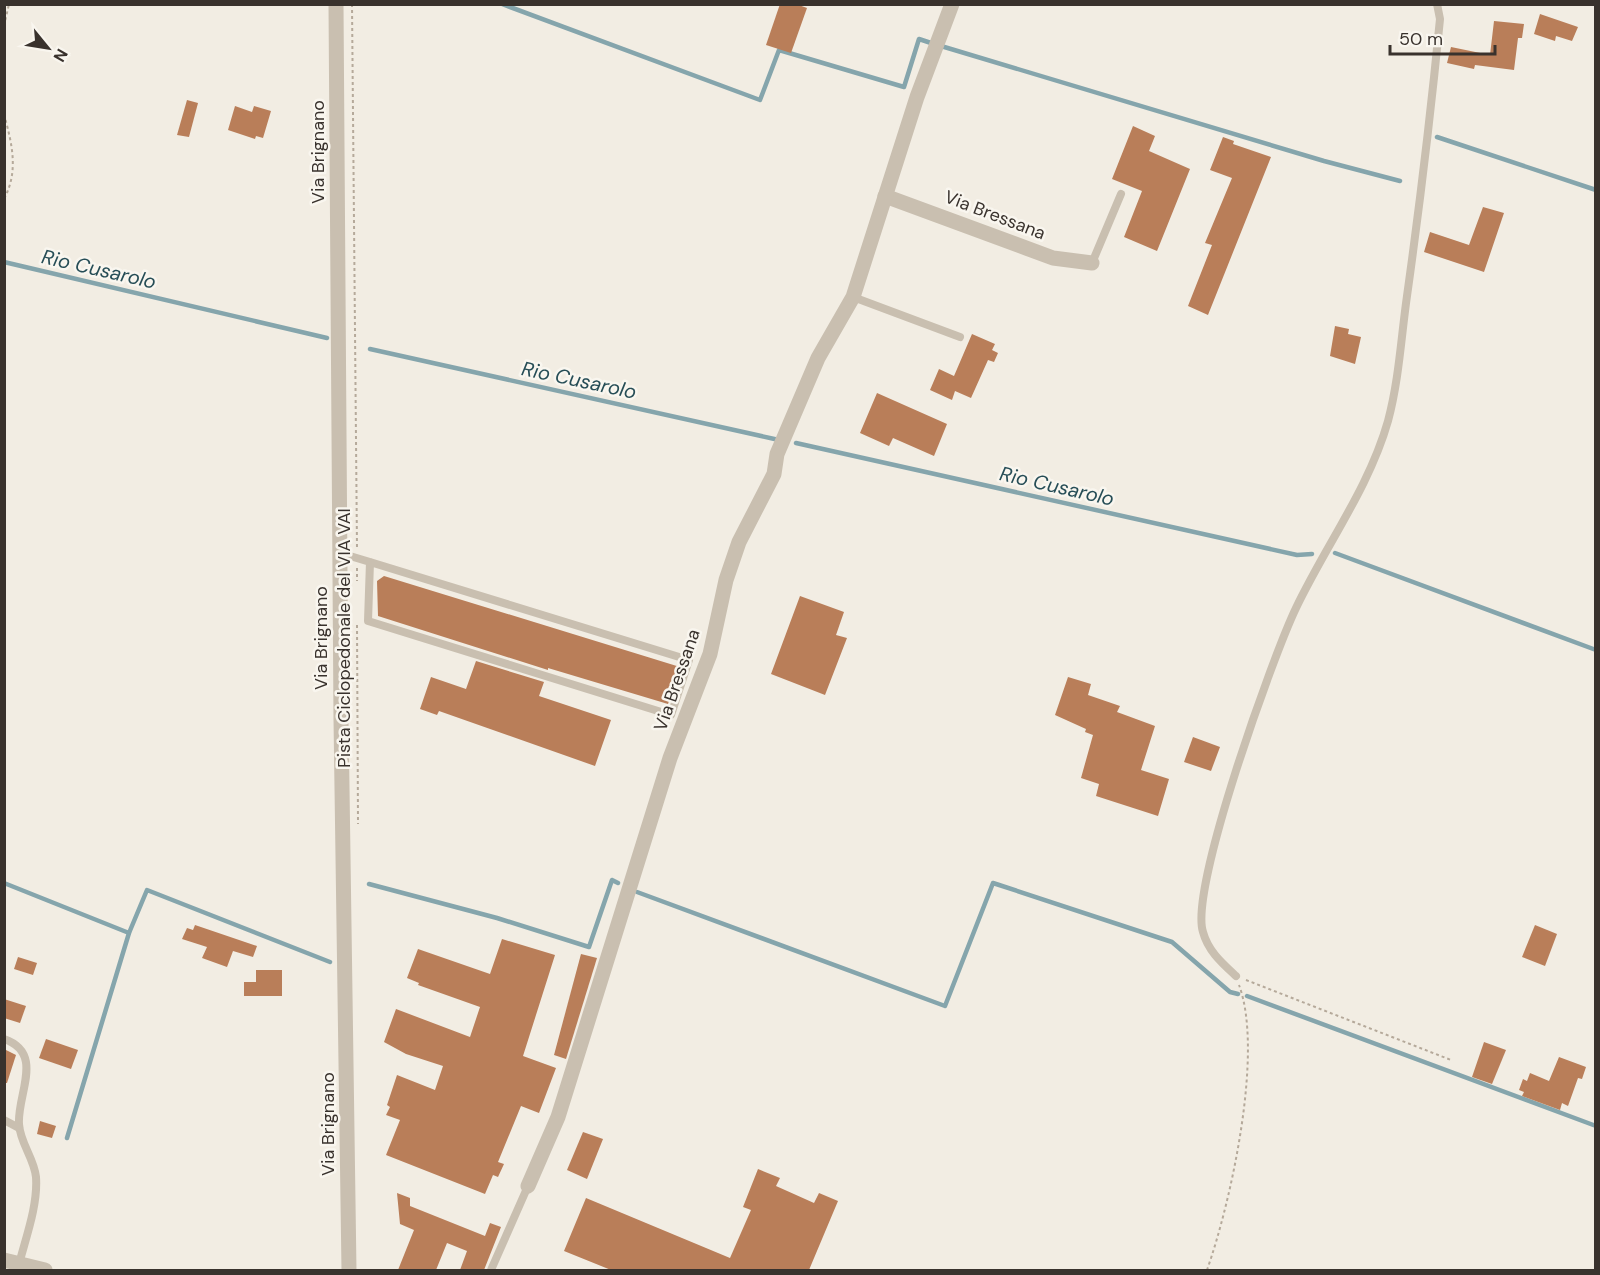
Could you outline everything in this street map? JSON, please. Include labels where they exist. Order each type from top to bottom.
[{"type":"street","name":"Via Brignano","points":[[336,4],[349,1270]]},
{"type":"street","name":"Via Bressana","points":[[528,1186],[558,1117],[670,758],[710,654],[726,580],[739,542],[774,474],[777,454],[818,358],[853,297],[917,97],[952,4]]},
{"type":"street","name":"Via Bressana","points":[[885,196],[1053,258],[1092,263]]},
{"type":"street","points":[[12,1262],[45,1270]]},
{"type":"lane","points":[[1236,976],[1216,957],[1202,931],[1202,899],[1219,827],[1259,706],[1295,610],[1365,480],[1387,422],[1401,357],[1403,324],[1428,146],[1440,19],[1437,4]]},
{"type":"lane","points":[[1092,263],[1121,194]]},
{"type":"lane","points":[[853,297],[960,337]]},
{"type":"lane","points":[[340,553],[357,558],[689,660],[671,715],[368,621],[370,562]]},
{"type":"lane","points":[[4,1039],[15,1043],[26,1056],[28,1068],[19,1107],[19,1128],[32,1159],[36,1177],[35,1199],[12,1262]]},
{"type":"lane","points":[[4,1120],[19,1128]]},
{"type":"lane","points":[[491,1270],[528,1186]]},
{"type":"path","points":[[4,26],[9,4]]},
{"type":"path","name":"Pista Ciclopedonale del VIA VAI","points":[[352,4],[357,582]]},
{"type":"path","points":[[4,114],[15,164],[10,188],[4,199]]},
{"type":"path","name":"Pista Ciclopedonale del VIA VAI","points":[[357,618],[358,833]]},
{"type":"path","points":[[1236,976],[1451,1060]]},
{"type":"path","points":[[1208,1270],[1229,1187],[1243,1113],[1250,1045],[1245,1001],[1236,976]]},
{"type":"building","points":[[780,4],[796,4],[807,8],[791,53],[766,45]]},
{"type":"building","points":[[1540,14],[1578,27],[1572,41],[1556,36],[1555,41],[1534,34]]},
{"type":"building","points":[[1494,21],[1524,24],[1522,38],[1518,38],[1514,70],[1475,65],[1474,69],[1447,63],[1451,47],[1490,55]]},
{"type":"building","points":[[187,100],[198,103],[189,137],[177,135]]},
{"type":"building","points":[[235,106],[252,112],[254,106],[271,111],[263,138],[256,136],[255,139],[228,130]]},
{"type":"building","points":[[1133,126],[1155,136],[1149,151],[1190,169],[1157,251],[1124,237],[1142,191],[1112,179]]},
{"type":"building","points":[[1223,137],[1234,141],[1233,144],[1271,157],[1208,315],[1188,306],[1212,245],[1205,243],[1232,178],[1210,170]]},
{"type":"building","points":[[1483,207],[1504,213],[1484,272],[1424,252],[1430,232],[1469,245]]},
{"type":"building","points":[[1335,326],[1349,329],[1348,334],[1361,337],[1355,364],[1330,356]]},
{"type":"building","points":[[972,334],[995,344],[992,350],[998,353],[994,362],[988,360],[971,398],[955,391],[952,400],[930,390],[939,369],[954,376]]},
{"type":"building","points":[[877,393],[947,424],[934,456],[893,438],[889,446],[860,433]]},
{"type":"building","points":[[384,576],[680,667],[668,704],[548,668],[548,670],[378,616],[377,581]]},
{"type":"building","points":[[800,596],[844,612],[836,635],[847,638],[825,695],[771,674]]},
{"type":"building","points":[[476,661],[544,682],[539,696],[611,720],[595,766],[439,711],[437,715],[420,709],[431,677],[466,689]]},
{"type":"building","points":[[1068,677],[1091,684],[1088,695],[1120,706],[1117,712],[1155,726],[1141,770],[1169,779],[1158,816],[1096,796],[1099,784],[1081,778],[1093,735],[1085,732],[1086,729],[1055,715]]},
{"type":"building","points":[[1193,737],[1220,747],[1211,771],[1184,762]]},
{"type":"building","points":[[195,925],[257,946],[253,957],[233,951],[227,967],[202,958],[207,947],[182,939],[187,928],[193,930]]},
{"type":"building","points":[[1535,925],[1557,934],[1545,966],[1522,957]]},
{"type":"building","points":[[502,939],[555,955],[523,1056],[556,1068],[539,1113],[521,1106],[498,1162],[504,1164],[498,1177],[493,1175],[485,1194],[386,1155],[400,1120],[386,1115],[397,1075],[435,1090],[443,1066],[406,1054],[384,1042],[396,1009],[470,1037],[480,1007],[418,985],[419,983],[407,978],[418,949],[490,974]]},
{"type":"building","points":[[581,954],[597,958],[566,1059],[554,1055]]},
{"type":"building","points":[[18,957],[37,963],[33,975],[14,969]]},
{"type":"building","points":[[256,970],[282,970],[282,996],[244,996],[244,982],[256,982]]},
{"type":"building","points":[[4,999],[26,1006],[20,1023],[4,1018]]},
{"type":"building","points":[[46,1039],[78,1050],[71,1069],[39,1058]]},
{"type":"building","points":[[1484,1042],[1506,1050],[1492,1084],[1472,1077]]},
{"type":"building","points":[[4,1049],[16,1055],[7,1083],[4,1083]]},
{"type":"building","points":[[1559,1057],[1586,1067],[1582,1079],[1578,1078],[1568,1106],[1562,1103],[1560,1110],[1522,1096],[1524,1092],[1519,1090],[1523,1079],[1527,1081],[1530,1073],[1549,1081]]},
{"type":"building","points":[[40,1121],[56,1126],[52,1138],[37,1134]]},
{"type":"building","points":[[583,1132],[603,1139],[587,1179],[567,1170]]},
{"type":"building","points":[[758,1169],[780,1178],[776,1186],[814,1203],[819,1193],[838,1201],[809,1270],[611,1270],[564,1251],[586,1198],[730,1258],[751,1210],[743,1207]]},
{"type":"building","points":[[397,1193],[410,1198],[410,1206],[485,1236],[490,1223],[501,1227],[484,1270],[460,1270],[467,1251],[447,1243],[436,1270],[398,1270],[414,1230],[400,1224]]},
{"type":"waterway","points":[[502,4],[760,100],[779,50],[904,87],[919,39],[931,43]]},
{"type":"waterway","points":[[941,46],[1324,161],[1400,181]]},
{"type":"waterway","points":[[1437,137],[1596,190]]},
{"type":"waterway","name":"Rio Cusarolo","points":[[4,262],[327,338]]},
{"type":"waterway","name":"Rio Cusarolo","points":[[370,349],[779,440]]},
{"type":"waterway","name":"Rio Cusarolo","points":[[796,443],[1297,555],[1312,554]]},
{"type":"waterway","name":"Rio Cusarolo","points":[[1335,553],[1596,650]]},
{"type":"waterway","points":[[369,884],[497,918],[589,947],[612,880],[618,883]]},
{"type":"waterway","points":[[4,883],[129,933]]},
{"type":"waterway","points":[[637,892],[945,1006],[993,883],[1172,942],[1230,992],[1238,994]]},
{"type":"waterway","points":[[67,1138],[129,933],[147,890],[330,962]]},
{"type":"waterway","points":[[1247,996],[1596,1126]]}]
